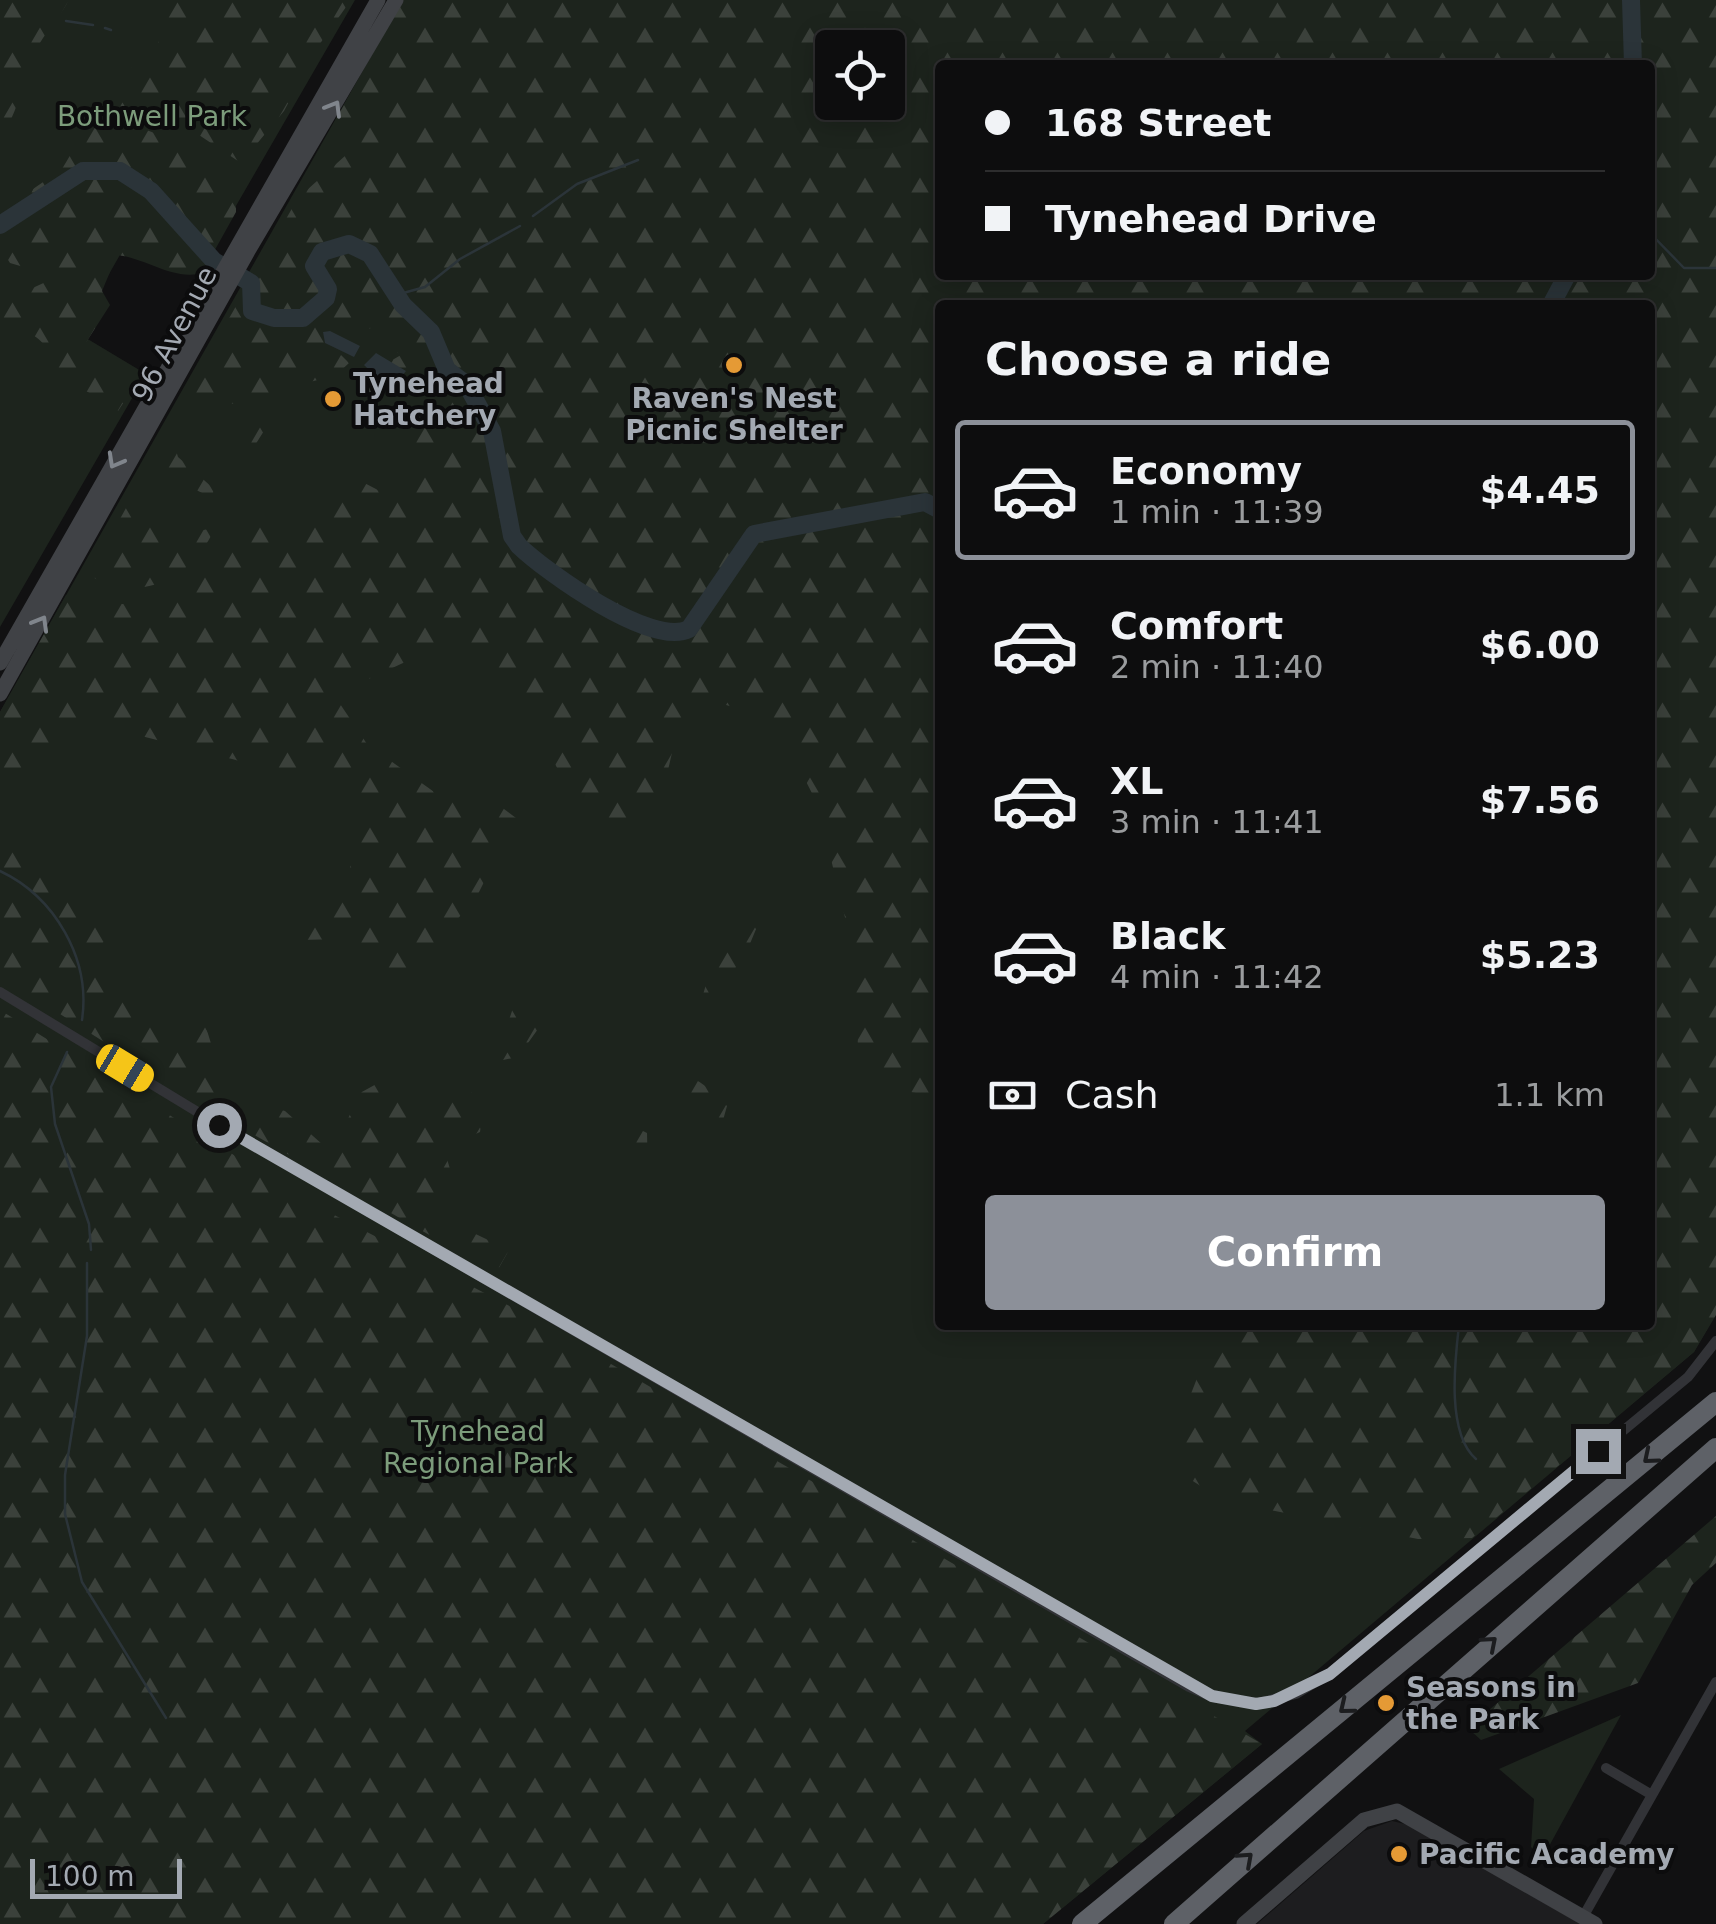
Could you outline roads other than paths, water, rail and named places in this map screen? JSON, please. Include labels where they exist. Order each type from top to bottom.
[{"type":"highway","points":[[1082,1924],[1716,1402]]},
{"type":"highway","points":[[1174,1924],[1716,1448]]},
{"type":"main road","name":"96 Avenue","points":[[0,663],[243,248],[378,0]]},
{"type":"main road","name":"96 Avenue","points":[[243,248],[396,0]]},
{"type":"main road","name":"96 Avenue","points":[[0,694],[220,288]]},
{"type":"main road","points":[[1244,1924],[1364,1820],[1385,1811],[1408,1814],[1590,1920]]},
{"type":"street","points":[[0,992],[253,1145],[1156,1668],[1212,1696],[1256,1704],[1296,1694],[1330,1674],[1688,1377],[1716,1341]]},
{"type":"street","points":[[1590,1920],[1652,1795],[1716,1682]]},
{"type":"street","points":[[1606,1768],[1652,1795]]},
{"type":"waterway","points":[[1631,0],[1633,60]]},
{"type":"waterway","points":[[66,21],[93,25]]},
{"type":"waterway","points":[[105,28],[111,30]]},
{"type":"waterway","points":[[533,216],[577,184],[638,160]]},
{"type":"waterway","points":[[0,225],[83,171],[120,171],[151,191],[214,261],[251,283],[252,311],[274,318],[303,318],[326,298],[328,289],[314,266],[322,252],[349,244],[370,254],[403,305],[431,332],[447,370],[467,385],[492,431],[512,536],[519,546],[575,589],[651,628],[672,632],[689,629],[754,534],[925,502],[935,507]]},
{"type":"waterway","points":[[396,295],[425,287],[460,259],[520,226]]},
{"type":"waterway","points":[[1655,238],[1684,268],[1716,268]]},
{"type":"waterway","points":[[1554,300],[1564,280]]},
{"type":"waterway","points":[[0,871],[37,897],[65,932],[81,975],[82,1020]]},
{"type":"waterway","points":[[67,1052],[51,1087],[55,1124],[89,1224],[91,1250]]},
{"type":"waterway","points":[[87,1263],[87,1336],[65,1475],[65,1514],[82,1582],[166,1718]]},
{"type":"waterway","points":[[1459,1330],[1456,1414],[1466,1447],[1476,1459]]},
{"type":"place","name":"Raven's Nest Picnic Shelter","points":[[734,365]]},
{"type":"place","name":"Tynehead Hatchery","points":[[333,399]]},
{"type":"place","name":"Seasons in the Park","points":[[1386,1703]]},
{"type":"place","name":"Pacific Academy","points":[[1399,1854]]},
{"type":"park label","name":"Bothwell Park","points":[[152,116]]},
{"type":"park label","name":"Tynehead Regional Park","points":[[478,1447]]}]
